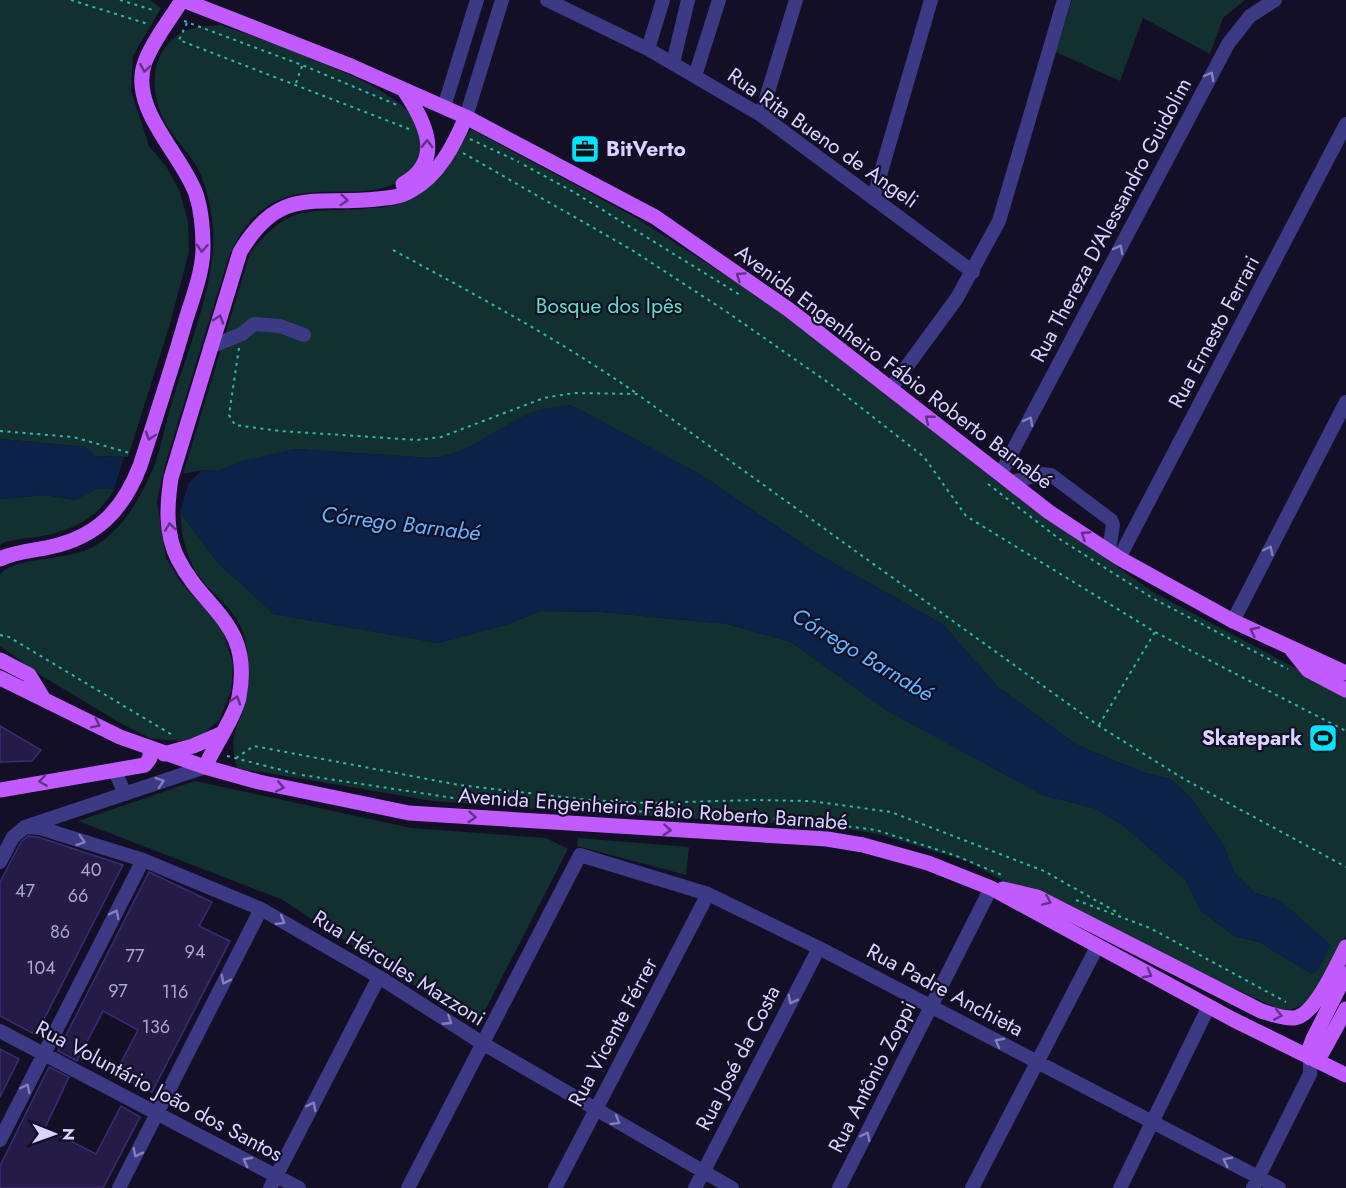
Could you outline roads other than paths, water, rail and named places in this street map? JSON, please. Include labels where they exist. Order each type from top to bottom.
[{"type":"main road","name":"Avenida Engenheiro Fábio Roberto Barnabé","points":[[183,0],[309,49],[466,117],[654,218],[788,309],[1049,512],[1114,554],[1233,621],[1346,673]]},
{"type":"main road","points":[[0,559],[15,553],[68,543],[93,530],[117,509],[130,492],[140,466],[192,301],[203,251],[202,218],[195,194],[180,161],[156,127],[147,106],[143,84],[144,64],[183,0]]},
{"type":"main road","points":[[377,199],[415,177],[422,167],[428,139],[422,116],[404,90]]},
{"type":"main road","points":[[206,768],[239,698],[240,662],[235,635],[220,612],[200,592],[178,560],[172,543],[167,507],[171,478],[240,252],[261,224],[272,214],[306,200],[377,199],[396,197],[412,191],[438,168],[459,134],[466,117]]},
{"type":"main road","points":[[1290,648],[1308,670],[1346,690]]},
{"type":"main road","points":[[0,660],[29,675],[43,698]]},
{"type":"main road","name":"Avenida Engenheiro Fábio Roberto Barnabé","points":[[0,678],[157,751],[206,768],[259,782],[409,813],[827,839],[863,844],[928,863],[991,888],[1209,1006],[1346,1075]]},
{"type":"main road","points":[[0,790],[28,783],[145,765],[157,751],[193,746],[221,734]]},
{"type":"main road","points":[[991,888],[1037,897],[1252,1007],[1271,1014],[1294,1018],[1306,1012],[1318,998],[1346,947]]},
{"type":"main road","points":[[1346,974],[1313,1039],[1310,1058],[1322,1053],[1346,1009]]},
{"type":"main road","points":[[1209,1006],[1222,1002],[1252,1007]]},
{"type":"street","points":[[444,107],[477,0]]},
{"type":"street","points":[[466,117],[502,0]]},
{"type":"street","name":"Rua Rita Bueno de Angeli","points":[[547,0],[648,49],[761,115],[874,196],[973,272]]},
{"type":"street","points":[[648,49],[663,0]]},
{"type":"street","points":[[673,63],[688,0]]},
{"type":"street","points":[[695,76],[720,0]]},
{"type":"street","points":[[761,115],[796,0]]},
{"type":"street","points":[[874,196],[931,0]]},
{"type":"street","points":[[891,388],[973,272],[999,221],[1064,0]]},
{"type":"street","name":"Rua Thereza D'Alessandro Guidolim","points":[[1007,478],[1228,44],[1250,16],[1275,0]]},
{"type":"street","name":"Rua Ernesto Ferrari","points":[[1114,554],[1346,124]]},
{"type":"street","points":[[210,347],[242,334],[254,324],[267,323],[304,335]]},
{"type":"street","points":[[1233,621],[1346,402]]},
{"type":"street","points":[[1007,478],[1051,475],[1111,520],[1114,554]]},
{"type":"street","points":[[0,862],[13,837],[25,827],[206,768]]},
{"type":"street","points":[[115,771],[125,794]]},
{"type":"street","name":"Rua Hércules Mazzoni","points":[[25,827],[39,828],[143,860],[261,909],[379,976],[482,1043],[732,1188]]},
{"type":"street","name":"Rua Padre Anchieta","points":[[482,1043],[580,855],[708,894],[931,1005],[1153,1123],[1256,1182],[1279,1188]]},
{"type":"street","points":[[0,1140],[143,860]]},
{"type":"street","name":"Rua Antônio Zoppi","points":[[839,1188],[991,888]]},
{"type":"street","name":"Rua Vicente Férrer","points":[[555,1188],[708,894]]},
{"type":"street","points":[[119,1188],[261,909]]},
{"type":"street","points":[[972,1188],[1035,1061],[1096,946]]},
{"type":"street","name":"Rua José da Costa","points":[[695,1188],[819,948]]},
{"type":"street","points":[[273,1182],[379,976]]},
{"type":"street","points":[[1120,1188],[1209,1006]]},
{"type":"street","name":"Rua Voluntário João dos Santos","points":[[0,1031],[158,1113],[273,1182],[299,1188]]},
{"type":"street","points":[[408,1188],[482,1043]]},
{"type":"street","points":[[1256,1182],[1310,1074],[1310,1058]]},
{"type":"water","name":"Córrego Barnabé","points":[[571,405],[701,475],[814,552],[942,624],[998,687],[1077,745],[1145,773],[1170,779],[1190,797],[1224,846],[1234,872],[1255,893],[1281,901],[1331,945],[1320,968],[1312,974],[1259,942],[1235,936],[1201,911],[1186,880],[1125,827],[1097,809],[1043,795],[888,711],[791,642],[727,624],[602,612],[541,611],[505,625],[438,643],[274,614],[217,562],[180,512],[188,484],[202,470],[218,471],[240,461],[296,449],[431,458],[445,456],[458,452],[534,412]]},
{"type":"water","points":[[0,439],[85,447],[95,456],[124,457],[114,489],[96,489],[75,500],[46,495],[0,499]]},
{"type":"place","name":"BitVerto","points":[[585,149]]},
{"type":"place","name":"Skatepark","points":[[1323,738]]},
{"type":"park label","name":"Bosque dos Ipês","points":[[609,306]]}]
